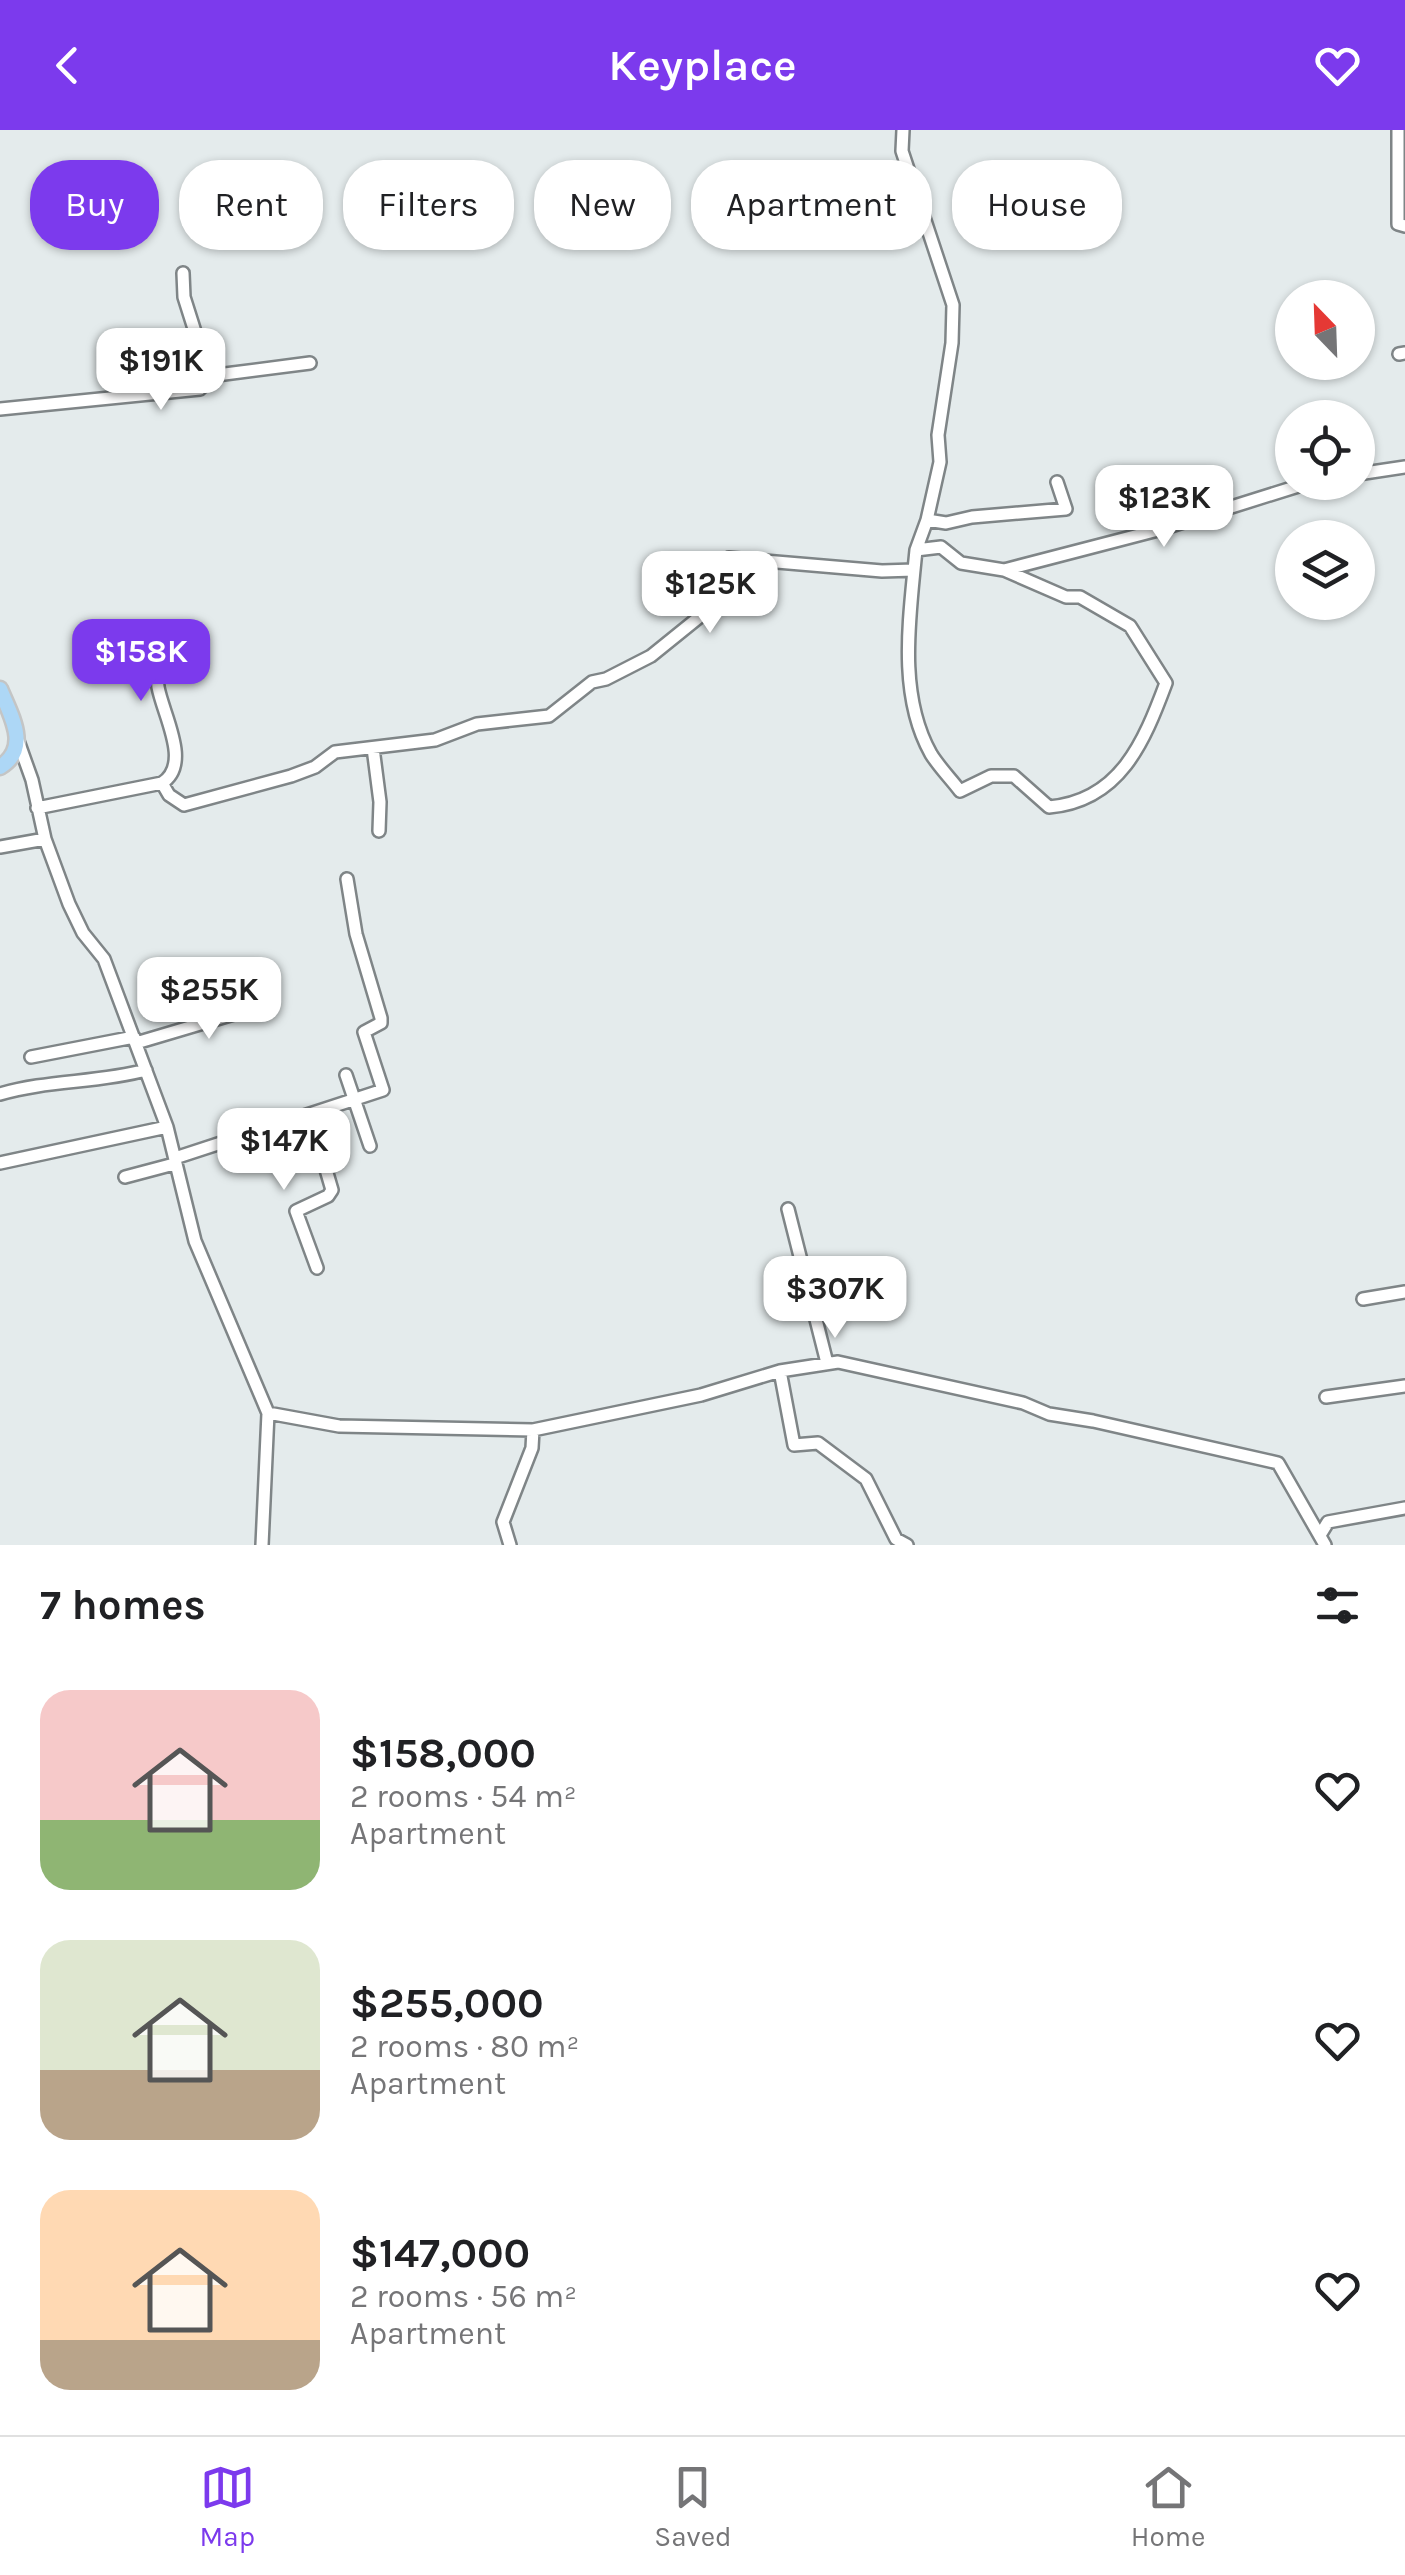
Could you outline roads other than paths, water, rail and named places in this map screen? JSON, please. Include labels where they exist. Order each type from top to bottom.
[{"type":"main road","points":[[0,690],[18,746],[9,762],[0,768]]},
{"type":"street","points":[[902,130],[902,151],[953,304],[952,344],[938,434],[940,462],[916,550],[910,610],[910,698],[931,754],[960,791],[991,776],[1014,776],[1050,808],[1072,806],[1095,796],[1122,770],[1147,734],[1166,684],[1130,626],[1080,596],[1066,597],[1004,570],[961,564],[941,547],[916,550]]},
{"type":"street","points":[[1398,130],[1398,224],[1405,226]]},
{"type":"street","points":[[183,273],[184,298],[209,376]]},
{"type":"street","points":[[0,409],[200,390],[209,376],[310,363]]},
{"type":"street","points":[[1375,472],[1405,468]]},
{"type":"street","points":[[927,520],[946,523],[1066,509],[1058,482]]},
{"type":"street","points":[[1004,570],[1158,530],[1275,493]]},
{"type":"street","points":[[162,784],[184,805],[290,776],[315,767],[335,752],[435,740],[477,724],[549,716],[592,682],[651,656],[703,614],[730,558],[882,571],[914,570]]},
{"type":"street","points":[[36,808],[162,784],[170,778],[177,760],[158,685],[157,638]]},
{"type":"street","points":[[17,738],[32,780],[45,839],[83,934],[104,959],[146,1070],[166,1127],[194,1241],[268,1413],[262,1545]]},
{"type":"street","points":[[373,748],[380,802],[379,831]]},
{"type":"street","points":[[0,848],[45,839]]},
{"type":"street","points":[[124,1177],[383,1090],[364,1032],[381,1023],[356,934],[348,879]]},
{"type":"street","points":[[31,1057],[135,1040],[271,1003]]},
{"type":"street","points":[[0,1094],[146,1070]]},
{"type":"street","points":[[346,1075],[370,1146]]},
{"type":"street","points":[[310,1116],[332,1190],[328,1196],[296,1211],[317,1268]]},
{"type":"street","points":[[0,1163],[166,1127]]},
{"type":"street","points":[[788,1209],[828,1364]]},
{"type":"street","points":[[1364,1299],[1405,1292]]},
{"type":"street","points":[[268,1413],[339,1426],[533,1430],[701,1395],[780,1371],[838,1362],[1023,1403],[1049,1414],[1093,1420],[1278,1463],[1322,1540]]},
{"type":"street","points":[[780,1371],[794,1445],[818,1443],[866,1479],[896,1539],[907,1545]]},
{"type":"street","points":[[1326,1397],[1405,1386]]},
{"type":"street","points":[[510,1545],[503,1522],[532,1448],[533,1430]]},
{"type":"street","points":[[1322,1540],[1328,1522],[1405,1508]]}]
